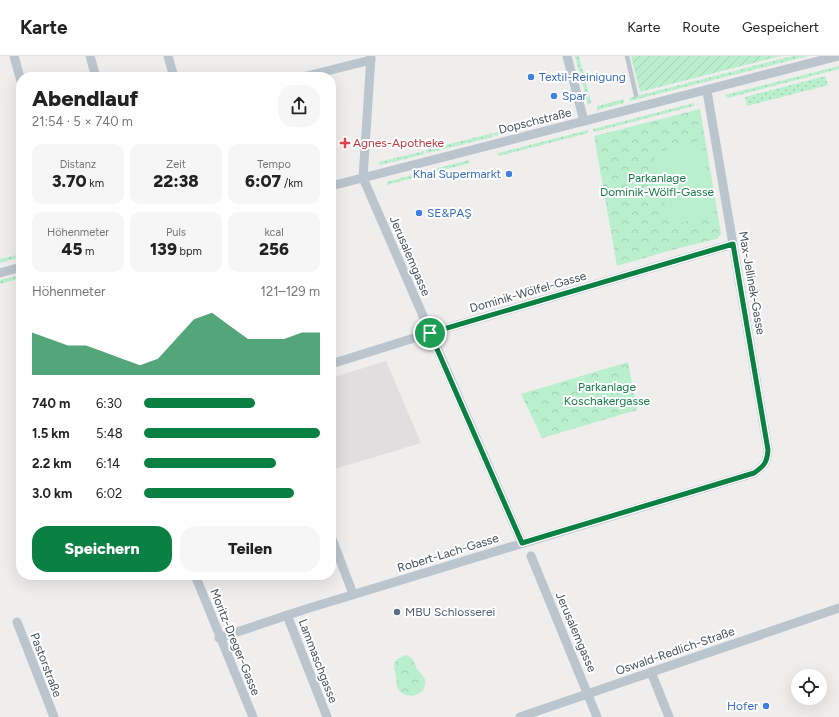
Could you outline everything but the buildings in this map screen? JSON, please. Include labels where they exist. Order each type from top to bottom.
[{"type":"street","points":[[14,56],[18,72]]},
{"type":"street","points":[[90,56],[95,72]]},
{"type":"street","points":[[168,56],[173,72]]},
{"type":"street","points":[[567,56],[584,122]]},
{"type":"street","name":"Dopschstraße","points":[[336,185],[838,56]]},
{"type":"street","points":[[320,72],[371,58]]},
{"type":"street","name":"Jerusalemgasse","points":[[371,58],[363,178],[522,543]]},
{"type":"street","name":"Max-Jellinek-Gasse","points":[[706,91],[768,450],[768,461],[764,467],[754,473]]},
{"type":"street","name":"Dominik-Wölfel-Gasse","points":[[336,362],[430,333],[733,244]]},
{"type":"street","points":[[0,273],[16,268]]},
{"type":"street","name":"Robert-Lach-Gasse","points":[[219,638],[353,594],[754,473]]},
{"type":"street","points":[[336,549],[353,594]]},
{"type":"street","name":"Jerusalemgasse","points":[[531,556],[597,717]]},
{"type":"street","name":"Moritz-Dreger-Gasse","points":[[197,580],[252,717]]},
{"type":"street","name":"Oswald-Redlich-Straße","points":[[520,717],[839,608]]},
{"type":"street","name":"Lammaschgasse","points":[[287,615],[327,717]]},
{"type":"street","name":"Pastorstraße","points":[[17,622],[54,717]]},
{"type":"street","points":[[651,672],[669,717]]},
{"type":"lane","points":[[627,56],[636,95]]},
{"type":"shaded area","points":[[386,361],[421,443],[336,468],[336,376]]},
{"type":"green space","points":[[575,56],[579,56],[591,102],[588,105]]},
{"type":"green space","points":[[631,56],[781,56],[640,92]]},
{"type":"green space","points":[[792,56],[808,56],[630,101],[629,98]]},
{"type":"green space","points":[[839,66],[839,69],[728,98],[725,95]]},
{"type":"green space","points":[[825,76],[828,85],[747,106],[745,97]]},
{"type":"green space","points":[[624,99],[624,103],[597,110],[597,106]]},
{"type":"green space","points":[[694,103],[695,105],[690,107],[594,132],[593,129]]},
{"type":"green space","name":"Parkanlage Dominik-Wölfl-Gasse","points":[[700,109],[721,234],[717,239],[679,248],[617,266],[594,136]]},
{"type":"green space","points":[[513,128],[514,131],[495,136],[494,133]]},
{"type":"green space","points":[[588,130],[588,133],[499,156],[498,153]]},
{"type":"green space","points":[[493,133],[493,137],[427,153],[426,150]]},
{"type":"green space","points":[[701,140],[714,215],[674,224],[671,208],[666,209],[654,153]]},
{"type":"green space","points":[[424,151],[425,154],[380,165],[379,162]]},
{"type":"green space","points":[[469,160],[470,163],[435,172],[434,169]]},
{"type":"green space","points":[[419,173],[420,176],[387,185],[387,182]]},
{"type":"green space","points":[[16,255],[16,258],[0,263],[0,259]]},
{"type":"green space","points":[[16,276],[16,279],[0,284],[0,280]]},
{"type":"green space","name":"Parkanlage Koschakergasse","points":[[628,362],[637,410],[542,438],[521,394]]},
{"type":"green space","points":[[405,655],[411,657],[425,680],[425,685],[422,691],[419,694],[411,696],[401,692],[397,686],[394,664],[397,659]]},
{"type":"place","name":"Textil-Reinigung","points":[[531,77]]},
{"type":"place","name":"Spar","points":[[554,96]]},
{"type":"place","name":"Agnes-Apotheke","points":[[345,143]]},
{"type":"place","name":"Khal Supermarkt","points":[[509,174]]},
{"type":"place","name":"SE&PAŞ","points":[[419,213]]},
{"type":"place","name":"MBU Schlosserei","points":[[397,612]]},
{"type":"place","name":"Hofer","points":[[766,706]]},
{"type":"route","points":[[733,244],[759,391],[768,450],[768,461],[764,467],[754,473],[522,543],[430,333],[733,244]]}]
